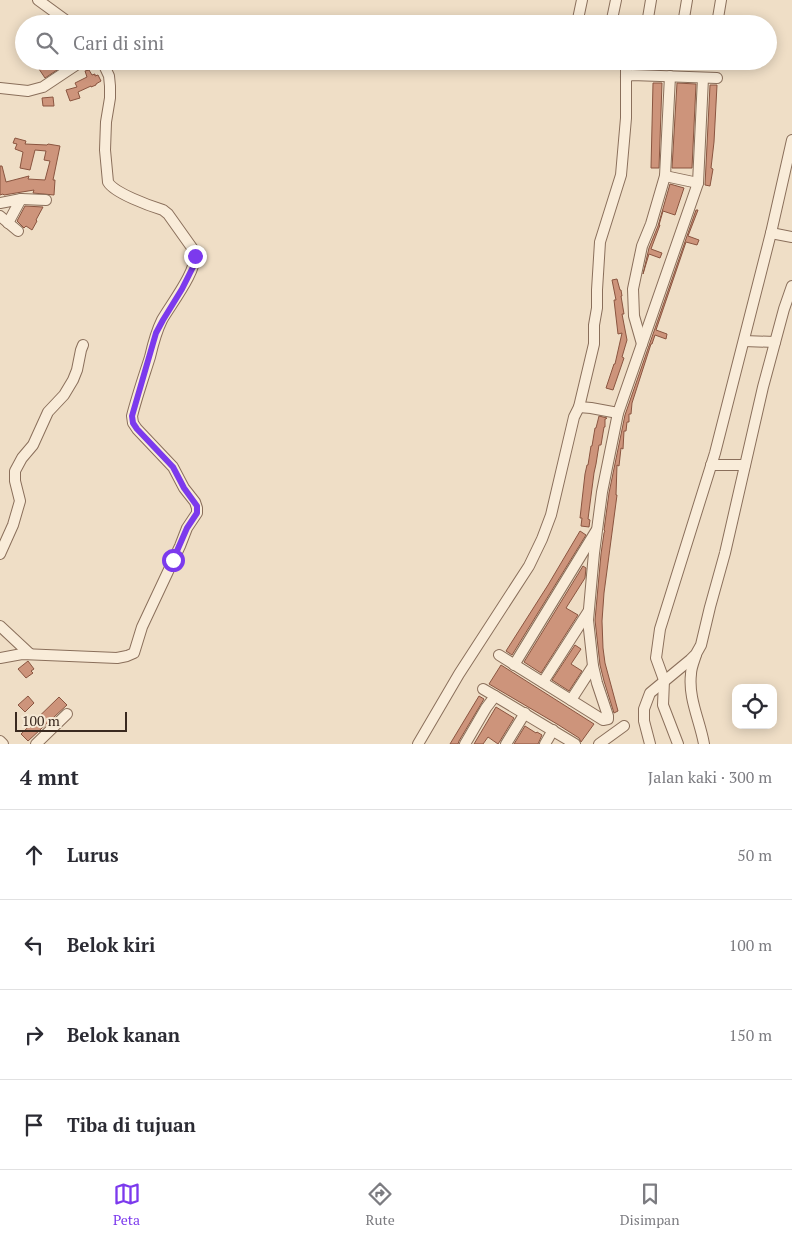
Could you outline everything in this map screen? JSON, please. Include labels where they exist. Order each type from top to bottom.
[{"type":"street","points":[[38,0],[59,15]]},
{"type":"street","points":[[579,15],[582,0]]},
{"type":"street","points":[[613,15],[616,0]]},
{"type":"street","points":[[649,15],[652,0]]},
{"type":"street","points":[[684,15],[687,0]]},
{"type":"street","points":[[718,15],[721,0]]},
{"type":"street","points":[[0,88],[28,91],[43,87],[68,70]]},
{"type":"street","points":[[0,658],[30,654],[117,658],[134,653],[142,627],[187,528],[197,511],[195,502],[184,488],[173,467],[137,429],[133,423],[132,416],[156,333],[192,269],[195,252],[168,214],[111,187],[108,182],[105,150],[110,86],[106,70]]},
{"type":"street","points":[[418,744],[459,674],[529,566],[542,540],[551,515],[574,417],[580,407],[594,344],[600,242],[621,175],[626,118],[626,70]]},
{"type":"street","points":[[626,77],[632,75],[717,78]]},
{"type":"street","points":[[642,344],[634,316],[633,289],[642,246],[651,224],[665,176],[670,76]]},
{"type":"street","points":[[498,655],[603,720],[608,719],[596,683],[588,620],[602,492],[618,413],[698,184],[703,78]]},
{"type":"street","points":[[678,744],[663,705],[664,680],[656,658],[660,629],[711,465],[771,233],[792,140]]},
{"type":"street","points":[[665,176],[698,184]]},
{"type":"street","points":[[18,231],[4,220],[21,199]]},
{"type":"street","points":[[0,203],[21,199],[46,200]]},
{"type":"street","points":[[771,233],[792,237]]},
{"type":"street","points":[[704,744],[693,702],[690,674],[701,645],[725,553],[762,387],[792,286]]},
{"type":"street","points":[[744,341],[775,342]]},
{"type":"street","points":[[0,554],[13,525],[20,501],[15,481],[15,471],[22,458],[33,445],[48,412],[64,395],[73,380],[77,370],[80,350],[83,345]]},
{"type":"street","points":[[580,407],[618,413]]},
{"type":"street","points":[[711,465],[745,465]]},
{"type":"street","points":[[514,665],[594,533],[598,530]]},
{"type":"street","points":[[542,682],[590,610]]},
{"type":"street","points":[[0,626],[30,654]]},
{"type":"street","points":[[650,744],[644,721],[644,709],[650,693],[696,654]]},
{"type":"street","points":[[571,700],[593,666]]},
{"type":"street","points":[[483,689],[575,744]]},
{"type":"street","points":[[465,744],[495,696]]},
{"type":"street","points":[[506,744],[525,713]]},
{"type":"street","points":[[36,744],[67,714]]},
{"type":"street","points":[[598,744],[624,726]]},
{"type":"street","points":[[545,744],[553,730]]},
{"type":"street","points":[[0,741],[3,744]]},
{"type":"building","points":[[40,70],[57,70],[45,78]]},
{"type":"building","points":[[89,70],[92,75],[98,75],[101,81],[78,92],[80,98],[70,101],[66,90],[77,87],[75,83],[87,77],[85,71]]},
{"type":"building","points":[[653,83],[662,83],[659,168],[651,168]]},
{"type":"building","points":[[677,83],[696,84],[692,168],[672,168]]},
{"type":"building","points":[[710,85],[717,85],[711,168],[713,169],[710,186],[705,185]]},
{"type":"building","points":[[53,97],[54,106],[43,106],[42,98]]},
{"type":"building","points":[[15,138],[26,141],[25,144],[60,146],[53,180],[55,180],[54,195],[33,193],[34,190],[0,195],[0,166],[2,166],[6,182],[29,176],[28,179],[45,180],[50,161],[44,160],[46,151],[35,150],[30,170],[20,168],[23,152],[15,149],[17,144],[13,143]]},
{"type":"building","points":[[670,184],[684,188],[675,215],[663,211],[651,249],[662,253],[660,258],[649,254],[643,274],[649,248],[658,226]]},
{"type":"building","points":[[25,206],[43,207],[32,230],[26,226],[24,228],[17,221]]},
{"type":"building","points":[[696,210],[698,210],[688,236],[699,240],[697,245],[686,242],[656,330],[667,334],[666,339],[655,335],[651,344],[632,403],[629,422],[627,422],[626,431],[624,431],[623,449],[621,448],[619,466],[617,465],[617,495],[602,621],[605,663],[618,711],[614,713],[600,665],[595,620],[609,493],[625,415]]},
{"type":"building","points":[[617,279],[622,296],[624,314],[622,314],[627,340],[622,357],[624,358],[613,390],[606,388],[615,364],[622,333],[618,334],[614,300],[616,300],[612,280]]},
{"type":"building","points":[[599,416],[607,418],[605,419],[605,427],[601,445],[599,445],[594,473],[588,519],[590,520],[589,527],[581,526],[582,518],[580,518],[585,474]]},
{"type":"building","points":[[580,531],[586,535],[512,655],[506,651]]},
{"type":"building","points":[[583,566],[586,568],[585,578],[566,608],[578,615],[541,673],[524,662]]},
{"type":"building","points":[[575,645],[581,649],[571,664],[582,671],[569,691],[552,680]]},
{"type":"building","points":[[28,661],[34,669],[31,671],[33,673],[26,678],[18,669]]},
{"type":"building","points":[[501,665],[594,724],[581,742],[579,738],[557,724],[489,684]]},
{"type":"building","points":[[28,696],[34,703],[25,712],[18,705]]},
{"type":"building","points":[[479,696],[484,699],[458,744],[450,744]]},
{"type":"building","points":[[59,697],[67,705],[28,741],[21,734]]},
{"type":"building","points":[[496,707],[514,718],[498,744],[488,737],[483,744],[474,744]]},
{"type":"building","points":[[525,726],[542,735],[538,744],[514,744]]},
{"type":"route","points":[[173,560],[187,528],[197,513],[197,506],[184,488],[173,467],[137,429],[133,423],[132,416],[156,333],[182,289],[195,263],[195,256]]}]
